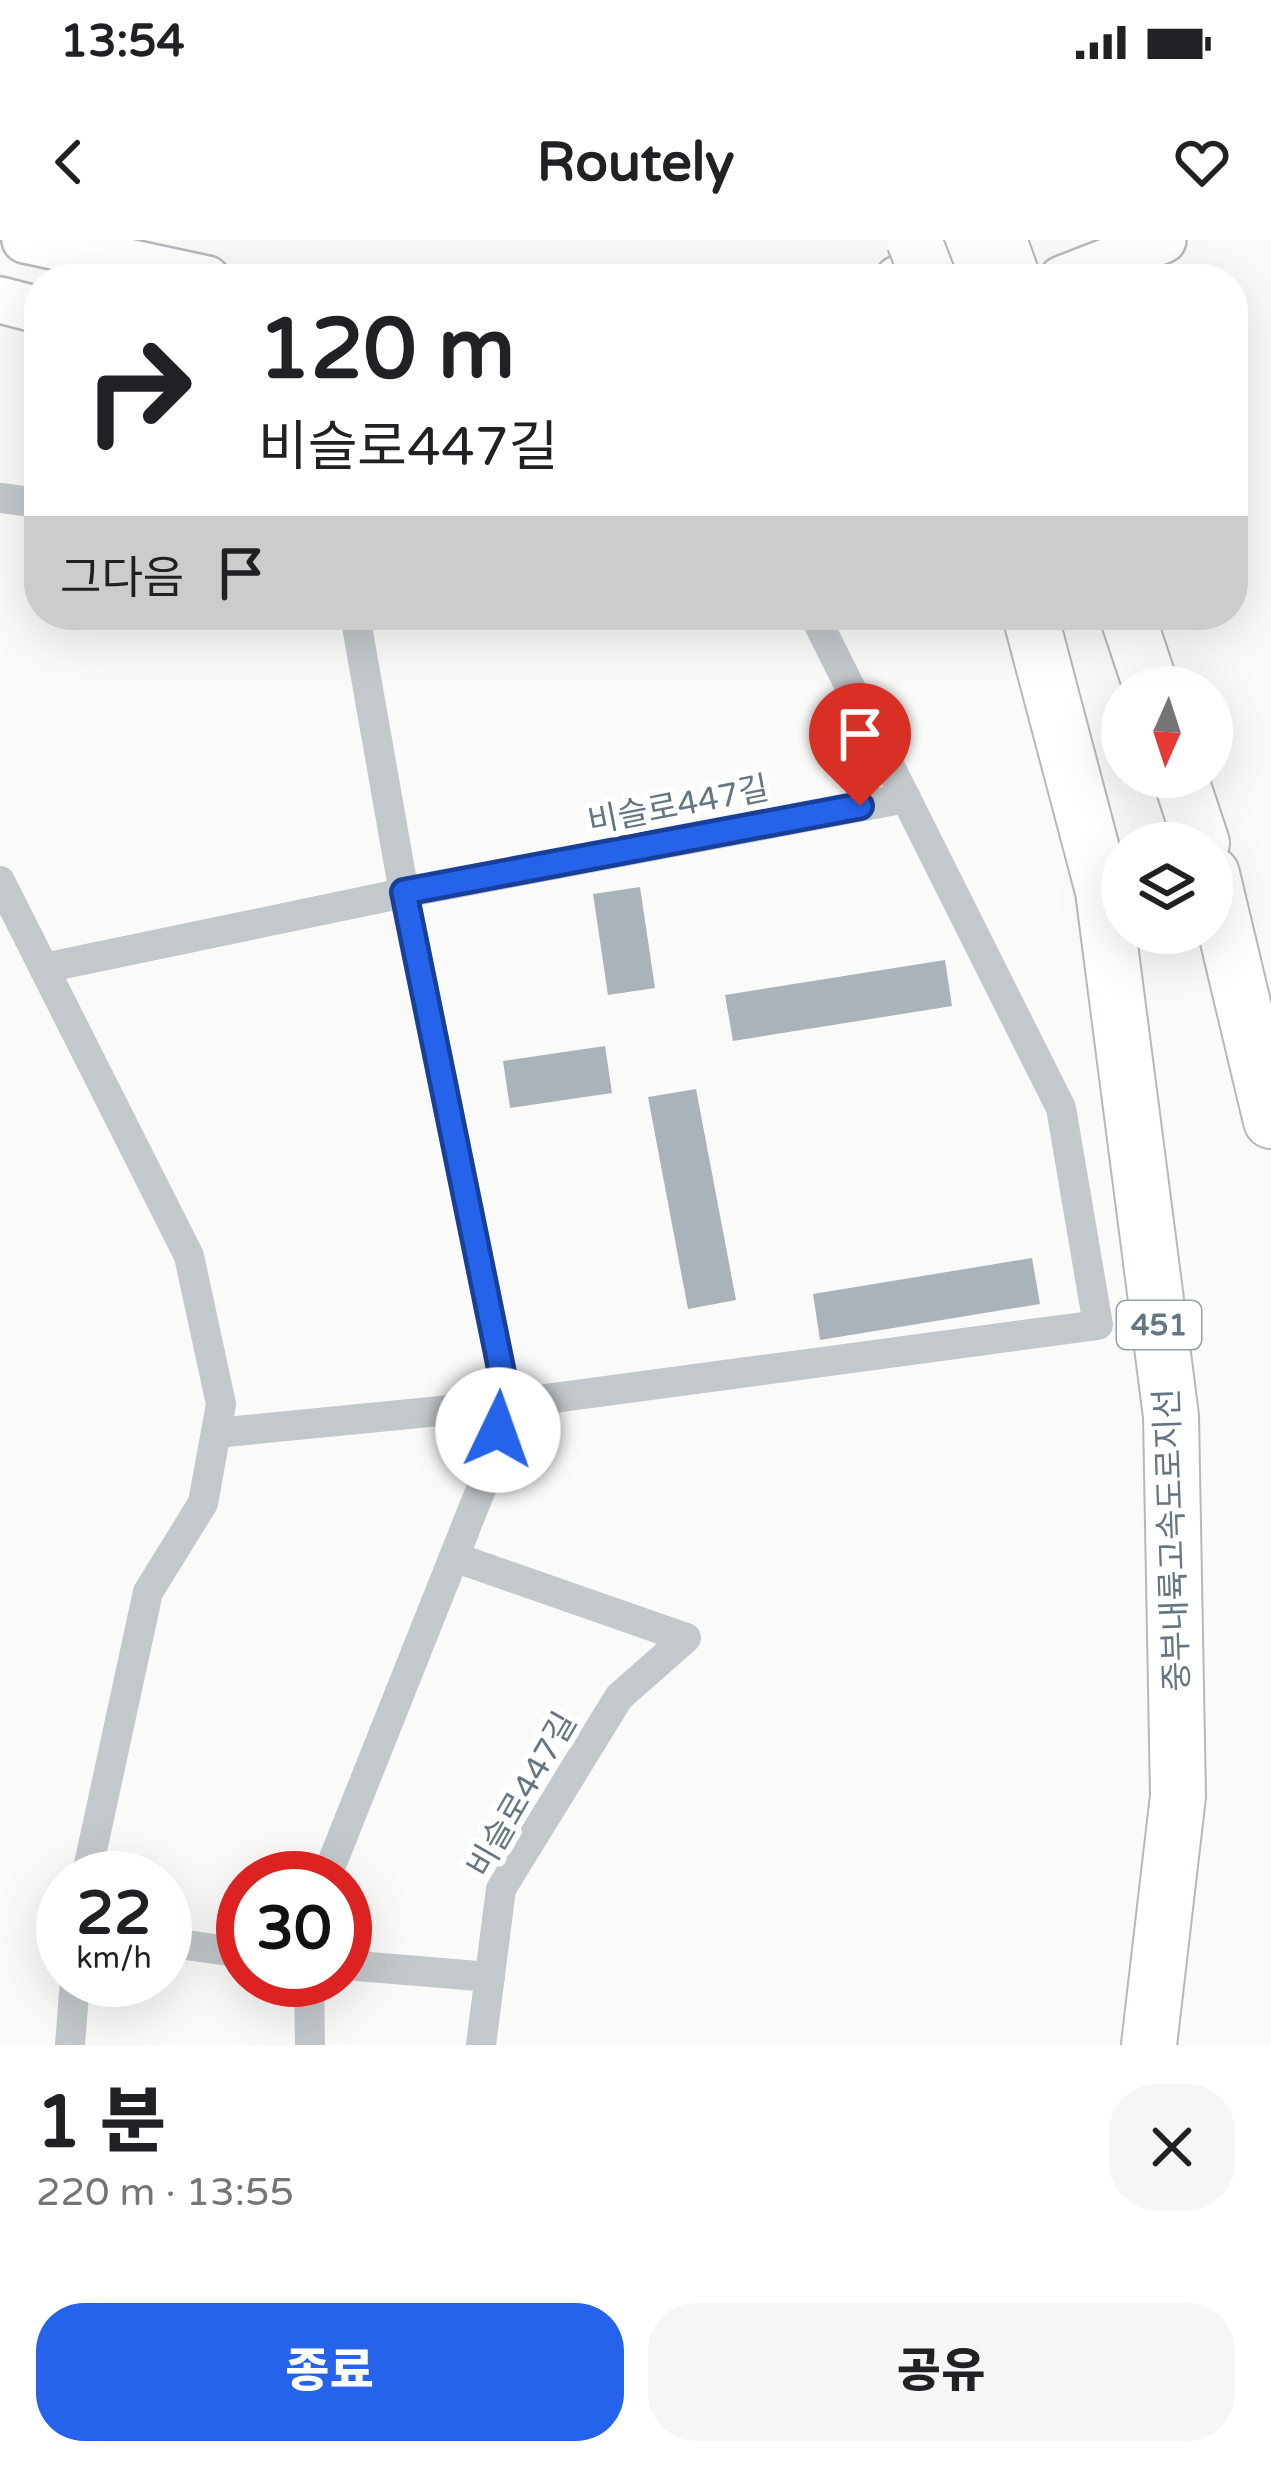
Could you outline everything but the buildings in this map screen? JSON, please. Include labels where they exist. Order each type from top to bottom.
[{"type":"highway","name":"중부내륙고속도로지선","points":[[1034,630],[1103,891],[1171,1416],[1178,1796],[1149,2045]]},
{"type":"highway","points":[[1132,630],[1143,666]]},
{"type":"highway","points":[[1231,954],[1271,1121]]},
{"type":"main road","points":[[25,240],[137,264]]},
{"type":"main road","points":[[936,264],[998,240]]},
{"type":"main road","points":[[1101,264],[1163,240]]},
{"type":"street","points":[[337,1851],[494,1454],[504,1383],[404,892],[358,630]]},
{"type":"street","points":[[216,1433],[501,1405],[1098,1325],[1061,1108],[822,630]]},
{"type":"street","name":"비슬로447길","points":[[44,968],[404,892],[906,798]]},
{"type":"street","points":[[0,881],[189,1256],[221,1404],[203,1503],[148,1592],[92,1851]]},
{"type":"street","name":"비슬로447길","points":[[454,1557],[686,1637],[620,1697],[501,1889],[481,2045]]},
{"type":"street","points":[[372,1967],[490,1977]]},
{"type":"street","points":[[70,2045],[73,2007]]},
{"type":"street","points":[[309,2007],[310,2045]]},
{"type":"route","points":[[498,1430],[504,1383],[404,892],[860,806]]}]
